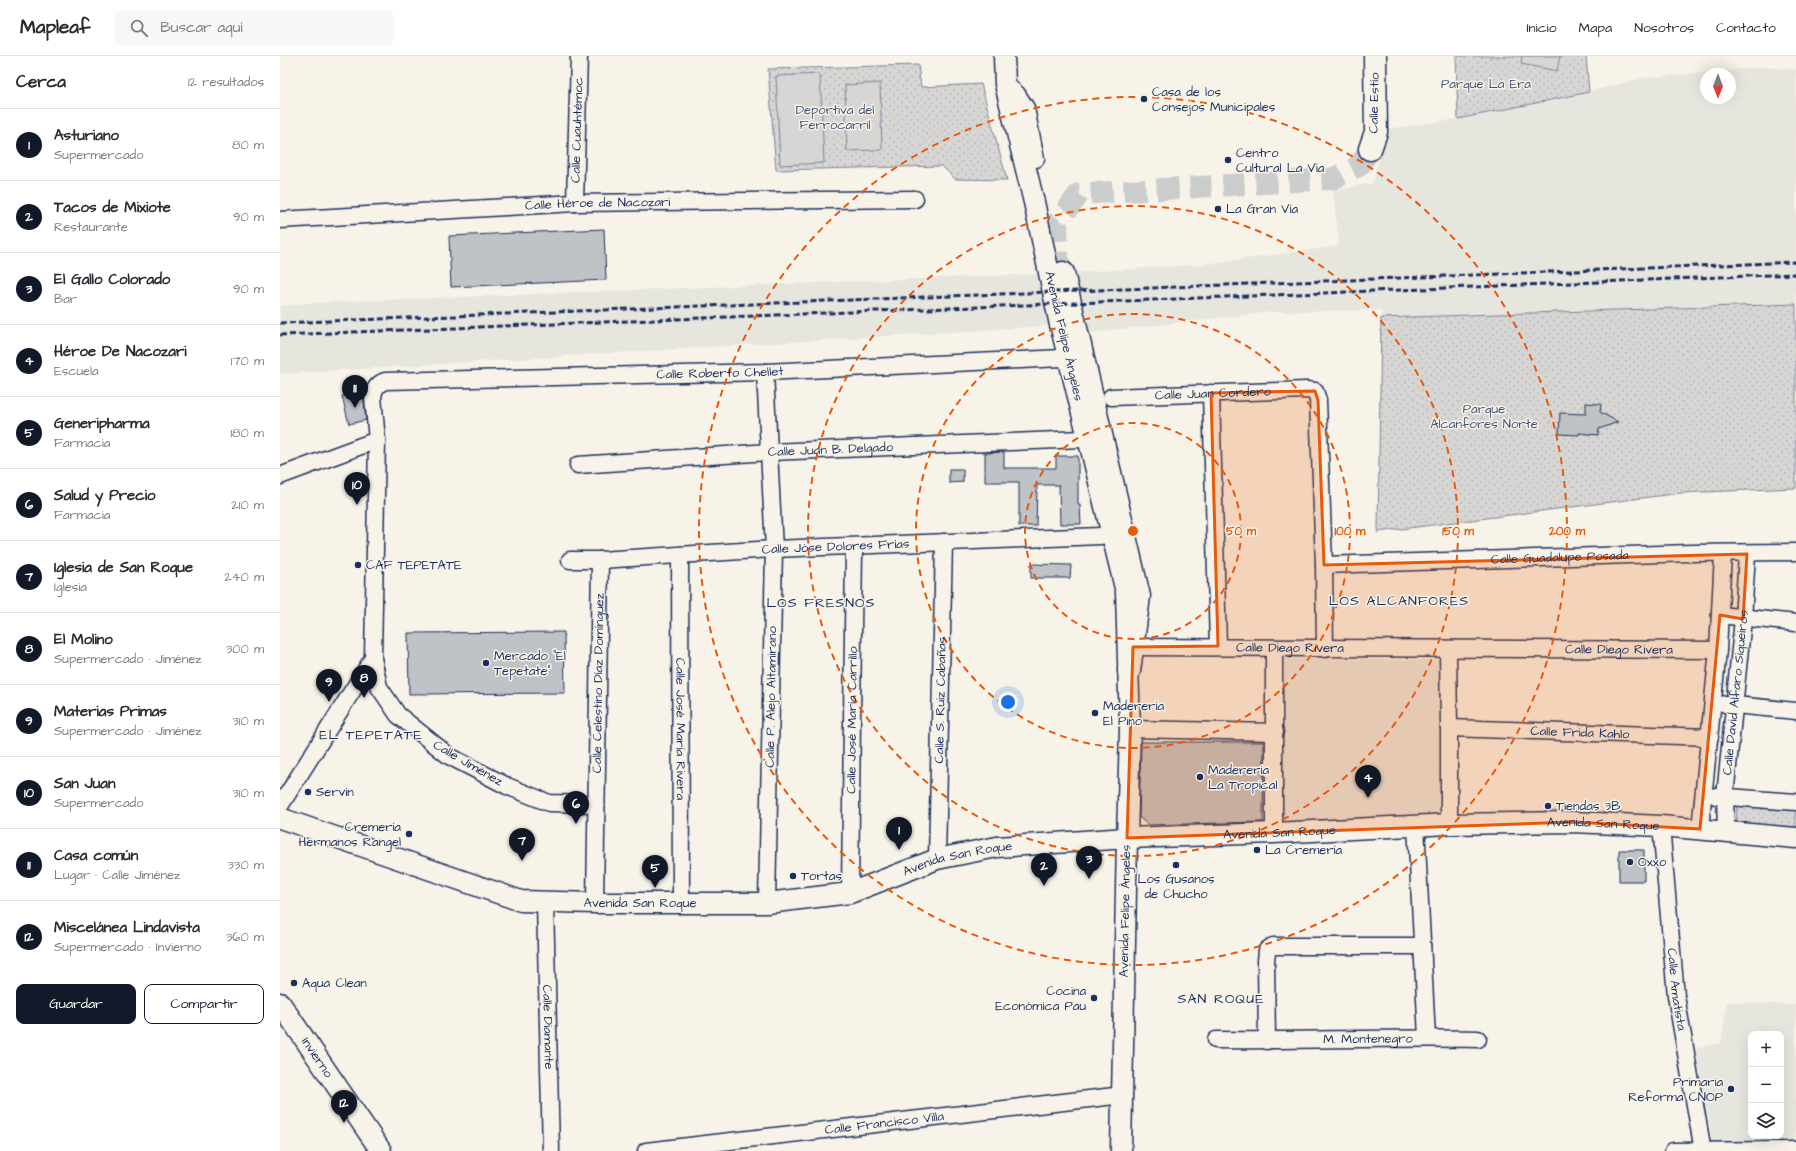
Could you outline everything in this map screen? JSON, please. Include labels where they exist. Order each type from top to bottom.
[{"type":"main road","name":"Calle Estío","points":[[1370,149],[1376,132],[1375,56]]},
{"type":"main road","name":"Avenida Felipe Ángeles","points":[[1063,273],[1139,596],[1129,672]]},
{"type":"street","name":"Calle Cuauhtémoc","points":[[575,203],[579,56]]},
{"type":"street","name":"Avenida Felipe Ángeles","points":[[1004,56],[1005,84],[1033,197],[1061,326],[1126,592],[1130,729],[1121,1151]]},
{"type":"street","points":[[1005,84],[1017,94],[1026,108],[1036,159]]},
{"type":"street","name":"Calle Héroe de Nacozari","points":[[280,220],[575,203],[915,199]]},
{"type":"street","name":"Calle Roberto Chellet","points":[[378,384],[385,381],[765,372],[1062,358]]},
{"type":"street","name":"Calle P. Alejo Altamirano","points":[[765,372],[774,550],[767,903]]},
{"type":"street","name":"Calle Jiménez","points":[[378,384],[374,390],[373,397],[377,440],[373,658],[379,687],[398,715],[449,756],[507,786],[549,803],[595,804]]},
{"type":"street","name":"Calle Juan Cordero","points":[[1111,397],[1306,390],[1314,392],[1318,400],[1324,565]]},
{"type":"street","points":[[1211,393],[1218,646]]},
{"type":"street","name":"Calle Juan B. Delgado","points":[[578,465],[770,452],[1082,439]]},
{"type":"street","points":[[280,476],[377,440]]},
{"type":"street","name":"Calle Jóse Dolores Frías","points":[[570,560],[600,560],[774,550],[1101,536]]},
{"type":"street","name":"Calle S. Ruiz Cabañas","points":[[937,859],[944,542]]},
{"type":"street","name":"Calle José María Carrillo","points":[[850,893],[854,547]]},
{"type":"street","name":"Calle Guadalupe Posada","points":[[1324,565],[1796,552]]},
{"type":"street","name":"Calle David Alfaro Siqueiros","points":[[1700,829],[1705,795],[1714,703],[1723,554]]},
{"type":"street","name":"Calle David Alfaro Siqueiros","points":[[1726,832],[1725,796],[1743,619],[1747,554]]},
{"type":"street","name":"Calle José María Rivera","points":[[680,555],[681,903]]},
{"type":"street","name":"Calle Celestino Díaz Domínguez","points":[[595,903],[595,804],[600,560]]},
{"type":"street","points":[[1324,565],[1325,649]]},
{"type":"street","points":[[1720,615],[1743,619],[1796,623]]},
{"type":"street","name":"Calle Diego Rivera","points":[[1132,647],[1218,646],[1448,650],[1718,650]]},
{"type":"street","points":[[1274,648],[1274,833]]},
{"type":"street","points":[[1448,650],[1450,728],[1449,824]]},
{"type":"street","points":[[280,806],[373,658]]},
{"type":"street","points":[[1714,703],[1796,711]]},
{"type":"street","name":"Calle Frida Kahlo","points":[[1450,728],[1710,737]]},
{"type":"street","points":[[1130,729],[1275,732]]},
{"type":"street","points":[[1705,795],[1796,802]]},
{"type":"street","name":"Avenida San Roque","points":[[280,818],[521,901],[595,903],[767,903],[850,893],[937,859],[997,847],[1127,838],[1274,833],[1416,825],[1573,822],[1661,826],[1796,838]]},
{"type":"street","name":"M. Montenegro","points":[[1216,1040],[1267,1041],[1427,1038],[1416,825]]},
{"type":"street","name":"Calle Amatista","points":[[1661,826],[1676,996],[1703,1151]]},
{"type":"street","name":"Calle Diamante","points":[[545,902],[550,1151]]},
{"type":"street","points":[[1267,1041],[1266,961],[1267,950],[1273,946],[1422,946]]},
{"type":"street","name":"Invierno","points":[[280,1003],[381,1151]]},
{"type":"street","points":[[1427,1038],[1478,1039]]},
{"type":"street","name":"Calle Francisco Villa","points":[[646,1151],[1123,1095]]},
{"type":"street","points":[[1673,1151],[1796,1150]]},
{"type":"highlighted area","points":[[1315,391],[1318,400],[1324,565],[1747,554],[1743,619],[1720,615],[1700,829],[1573,822],[1127,838],[1133,647],[1218,646],[1211,393]]},
{"type":"shaded area","points":[[1765,67],[1796,69],[1796,304],[1381,318],[1382,310],[1272,312],[1086,333],[1078,325],[1046,326],[280,374],[280,306],[309,303],[1069,273],[1209,264],[1339,246],[1333,191],[1373,183],[1387,129],[1458,119],[1589,92],[1643,78],[1700,73],[1700,104],[1736,104],[1736,70]]},
{"type":"shaded area","points":[[1284,659],[1440,660],[1439,813],[1282,823]]},
{"type":"shaded area","points":[[1727,1002],[1796,1005],[1796,1144],[1713,1145],[1696,1048],[1721,1043]]},
{"type":"green space","name":"Parque La Era","points":[[1456,56],[1586,56],[1589,92],[1458,119]]},
{"type":"green space","points":[[1522,56],[1560,56],[1557,71],[1521,64]]},
{"type":"green space","name":"Deportiva del Ferrocarril","points":[[918,65],[921,87],[981,84],[1007,180],[955,179],[942,166],[776,170],[768,69]]},
{"type":"green space","points":[[820,74],[824,163],[780,165],[776,76]]},
{"type":"green space","points":[[880,83],[882,150],[847,151],[845,85]]},
{"type":"green space","name":"Parque Alcanfores Norte","points":[[1796,304],[1796,488],[1681,493],[1378,532],[1381,318]]},
{"type":"green space","points":[[1737,801],[1796,806],[1796,832],[1736,827]]},
{"type":"building","points":[[604,229],[606,280],[451,287],[449,236]]},
{"type":"building","points":[[363,393],[366,420],[349,424],[342,396]]},
{"type":"building","points":[[1586,403],[1601,404],[1600,412],[1618,422],[1599,429],[1598,435],[1579,433],[1579,435],[1559,434],[1560,413],[1586,414]]},
{"type":"building","points":[[1004,452],[1004,468],[1056,468],[1056,456],[1078,456],[1078,505],[1080,505],[1081,524],[1060,524],[1059,485],[1037,485],[1036,526],[1019,526],[1019,482],[985,482],[985,453]]},
{"type":"building","points":[[949,469],[963,469],[963,482],[949,483]]},
{"type":"building","points":[[1031,564],[1071,565],[1070,578],[1031,578]]},
{"type":"building","name":"Mercado \"El Tepetate\"","points":[[564,632],[565,693],[409,694],[408,633]]},
{"type":"building","name":"Maderería La Tropical","points":[[1141,742],[1264,742],[1263,822],[1148,825],[1139,817]]},
{"type":"building","points":[[1619,850],[1644,850],[1644,881],[1619,881]]},
{"type":"tunnel","points":[[1063,273],[1058,258],[1057,223],[1079,194],[1332,179],[1359,166],[1370,149]]},
{"type":"railway","points":[[280,323],[1796,262]]},
{"type":"railway","points":[[280,335],[1796,274]]},
{"type":"place","name":"Casa de los Consejos Municipales","points":[[1144,99]]},
{"type":"place","name":"Centro Cultural La Vía","points":[[1228,160]]},
{"type":"place","name":"La Gran Vía","points":[[1218,209]]},
{"type":"place","name":"Casa común","points":[[355,408]]},
{"type":"place","name":"San Juan","points":[[357,505]]},
{"type":"place","name":"CAF TEPETATE","points":[[358,565]]},
{"type":"place","name":"Mercado \"El Tepetate\"","points":[[486,663]]},
{"type":"place","name":"El Molino","points":[[364,698]]},
{"type":"place","name":"Materias Primas","points":[[329,702]]},
{"type":"place","name":"Maderería El Pino","points":[[1095,713]]},
{"type":"place","name":"Maderería La Tropical","points":[[1200,777]]},
{"type":"place","name":"Servín","points":[[308,792]]},
{"type":"place","name":"Héroe De Nacozari","points":[[1368,798]]},
{"type":"place","name":"Tiendas 3B","points":[[1548,806]]},
{"type":"place","name":"Salud y Precio","points":[[576,824]]},
{"type":"place","name":"Cremería Hermanos Rangel","points":[[409,834]]},
{"type":"place","name":"Asturiano","points":[[899,850]]},
{"type":"place","name":"La Cremería","points":[[1257,850]]},
{"type":"place","name":"Iglesia de San Roque","points":[[522,861]]},
{"type":"place","name":"Oxxo","points":[[1630,862]]},
{"type":"place","name":"Los Gusanos de Chucho","points":[[1176,865]]},
{"type":"place","name":"Tortas","points":[[793,876]]},
{"type":"place","name":"El Gallo Colorado","points":[[1089,879]]},
{"type":"place","name":"Tacos de Mixiote","points":[[1044,886]]},
{"type":"place","name":"Generipharma","points":[[655,888]]},
{"type":"place","name":"Aqua Clean","points":[[294,983]]},
{"type":"place","name":"Cocina Económica Pau","points":[[1094,998]]},
{"type":"place","name":"Primaria Reforma CNOP","points":[[1731,1089]]},
{"type":"place","name":"Miscelánea Lindavista","points":[[344,1123]]},
{"type":"district","name":"LOS ALCANFORES","points":[[1399,601]]},
{"type":"district","name":"LOS FRESNOS","points":[[821,603]]},
{"type":"district","name":"EL TEPETATE","points":[[371,735]]},
{"type":"district","name":"SAN ROQUE","points":[[1221,999]]}]
